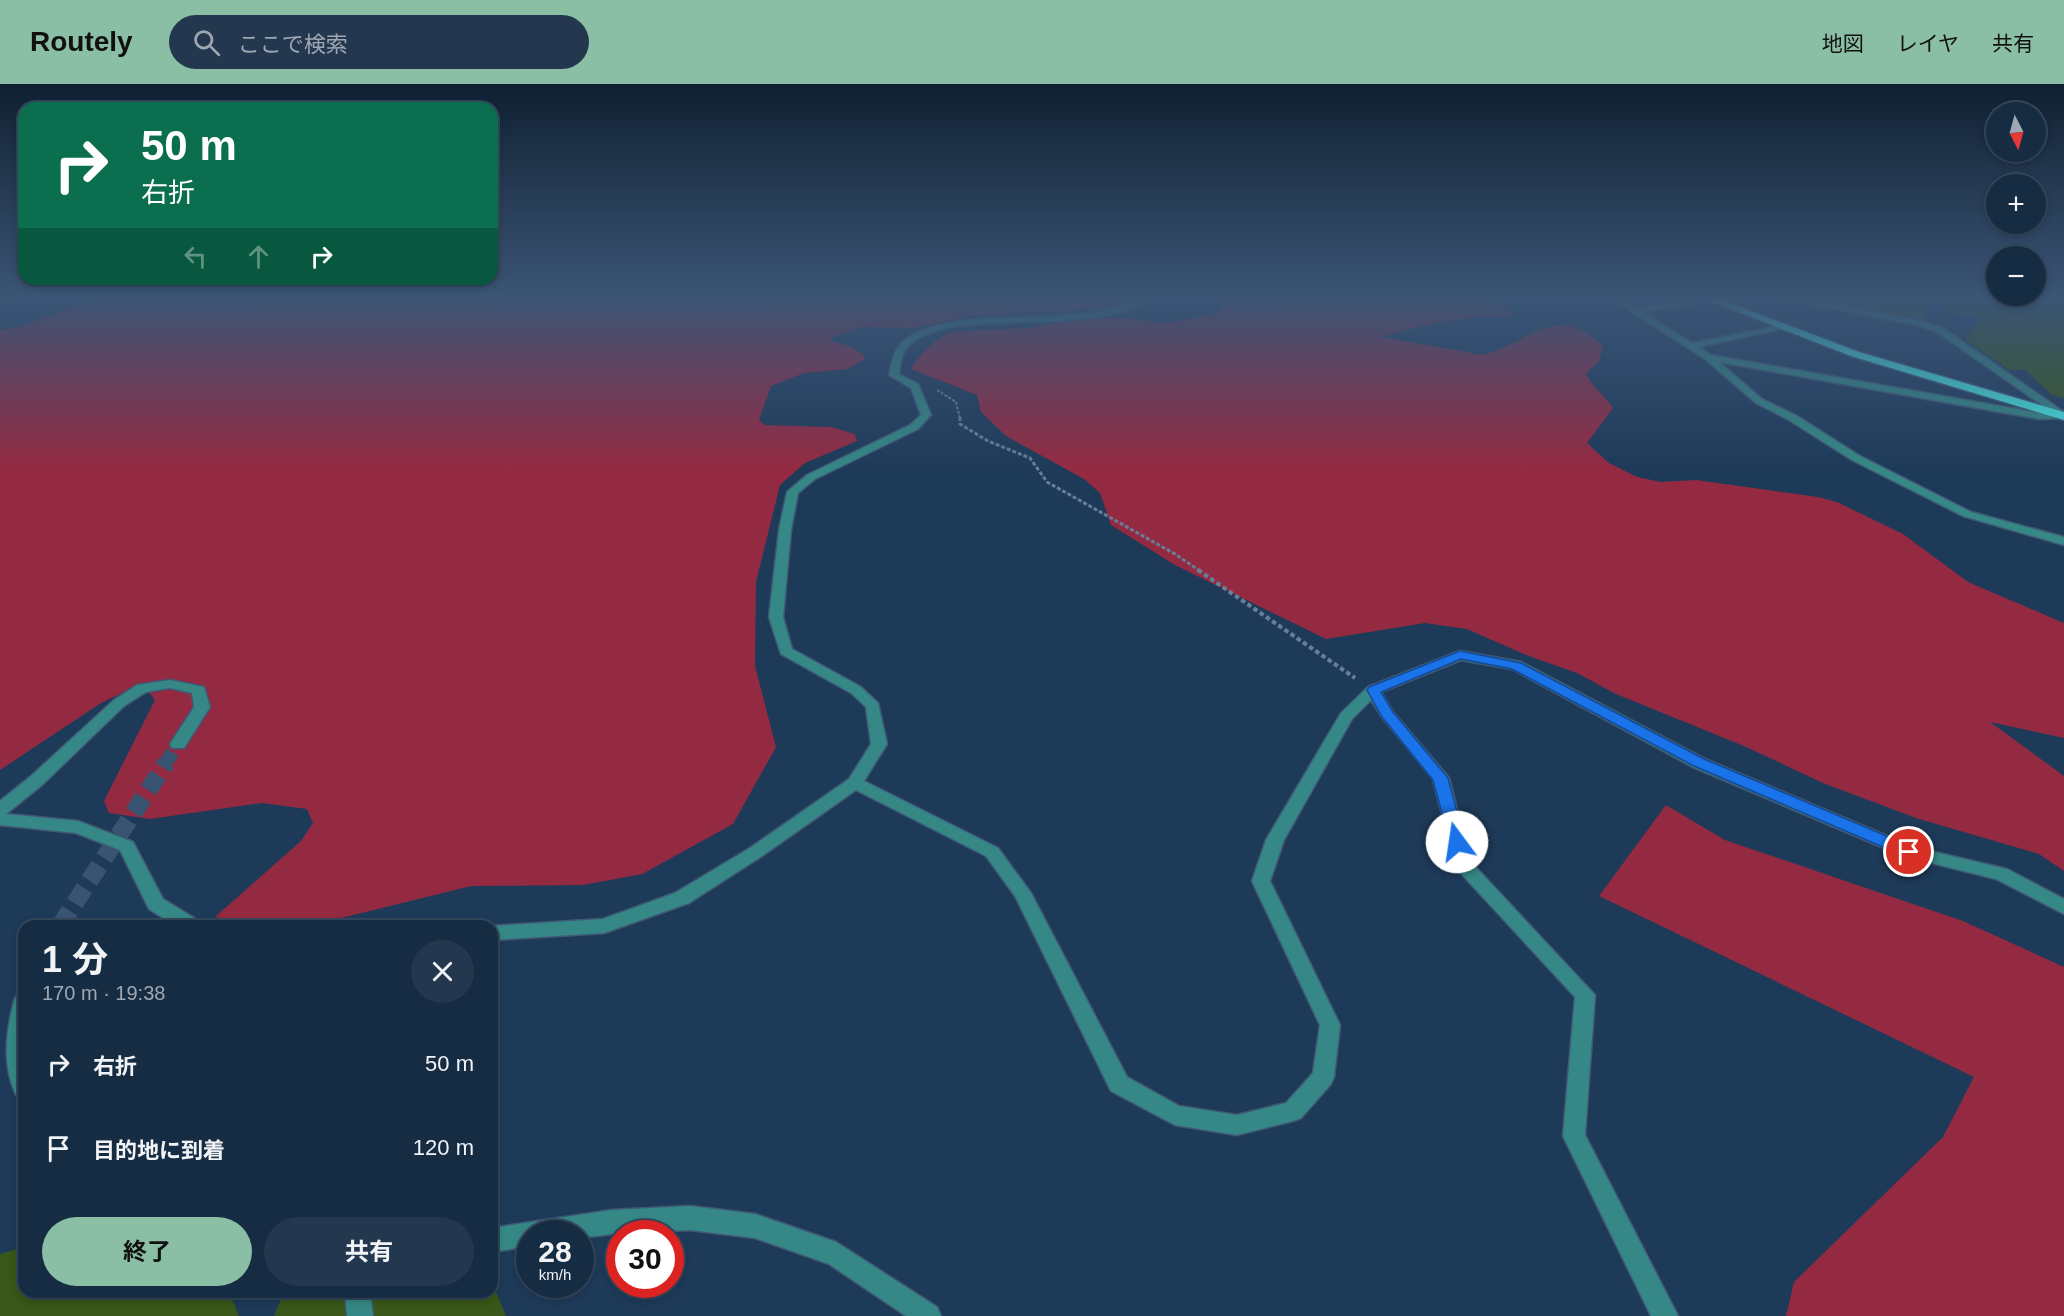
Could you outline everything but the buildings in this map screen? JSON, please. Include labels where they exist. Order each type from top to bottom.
[{"type":"highway","points":[[1860,354],[2063,415]]},
{"type":"street","points":[[498,933],[604,926],[682,898],[756,852],[855,783],[879,744],[873,706],[856,690],[786,651],[776,617],[785,530],[794,492],[810,477],[914,427],[926,415],[915,386],[894,375],[898,354]]},
{"type":"street","points":[[1704,354],[1759,401],[1793,418],[1856,458],[1967,514],[2064,541]]},
{"type":"street","points":[[1975,354],[2063,415]]},
{"type":"street","points":[[1708,357],[2038,416],[2063,415]]},
{"type":"street","points":[[855,783],[992,852],[1022,893],[1119,1084],[1174,1115],[1238,1125],[1293,1111],[1323,1077],[1330,1025],[1261,881],[1275,840],[1346,716],[1373,690],[1460,655],[1516,665],[1699,763],[1909,852],[2001,874],[2064,907]]},
{"type":"street","points":[[0,810],[36,781],[119,703],[142,688],[170,684],[199,690],[202,707],[178,744]]},
{"type":"street","points":[[1373,690],[1387,714],[1441,778],[1462,863],[1585,995],[1574,1136],[1665,1316]]},
{"type":"street","points":[[0,819],[78,827],[127,846],[156,904],[182,920]]},
{"type":"street","points":[[18,1025],[16,1033],[18,1060]]},
{"type":"street","points":[[594,1225],[690,1218],[755,1226],[836,1254],[927,1316]]},
{"type":"street","points":[[498,1239],[516,1236]]},
{"type":"street","points":[[358,1298],[360,1316]]},
{"type":"path","points":[[894,375],[952,396],[961,410],[960,424],[988,441],[1030,458],[1047,482],[1175,554],[1373,690]]},
{"type":"shaded area","points":[[0,354],[864,355],[864,360],[847,369],[804,373],[771,386],[759,420],[765,425],[831,427],[855,434],[857,441],[805,463],[780,485],[756,582],[755,666],[776,747],[733,824],[642,874],[583,885],[471,886],[333,920],[231,920],[215,917],[301,841],[313,823],[307,809],[262,803],[150,819],[109,813],[104,801],[155,700],[148,691],[124,692],[101,703],[0,770]]},
{"type":"shaded area","points":[[922,354],[1601,354],[1599,361],[1586,374],[1613,408],[1587,443],[1609,463],[1637,477],[1661,482],[1696,480],[1818,497],[1837,502],[1903,534],[1968,582],[2064,623],[2064,738],[1990,722],[2064,776],[2064,871],[2039,854],[1916,818],[1823,783],[1744,746],[1616,694],[1577,673],[1526,655],[1467,629],[1425,623],[1326,639],[1175,565],[1111,525],[1100,493],[1084,479],[1006,436],[981,412],[977,395],[911,369]]},
{"type":"shaded area","points":[[1987,354],[2064,354],[2064,369],[2009,370]]},
{"type":"shaded area","points":[[1666,805],[1725,840],[1963,921],[2064,967],[2064,1316],[1786,1316],[1794,1282],[1943,1137],[1974,1077],[1599,896]]},
{"type":"waterway","points":[[2027,354],[2064,388]]},
{"type":"waterway","points":[[0,1299],[18,1293]]},
{"type":"waterway","points":[[77,1298],[194,1316]]},
{"type":"waterway","points":[[319,1316],[450,1306],[461,1316]]},
{"type":"tunnel","points":[[165,764],[178,744]]},
{"type":"tunnel","points":[[64,920],[166,763]]},
{"type":"route","points":[[1457,842],[1441,778],[1387,714],[1373,690],[1460,655],[1516,665],[1699,763],[1909,852]]}]
